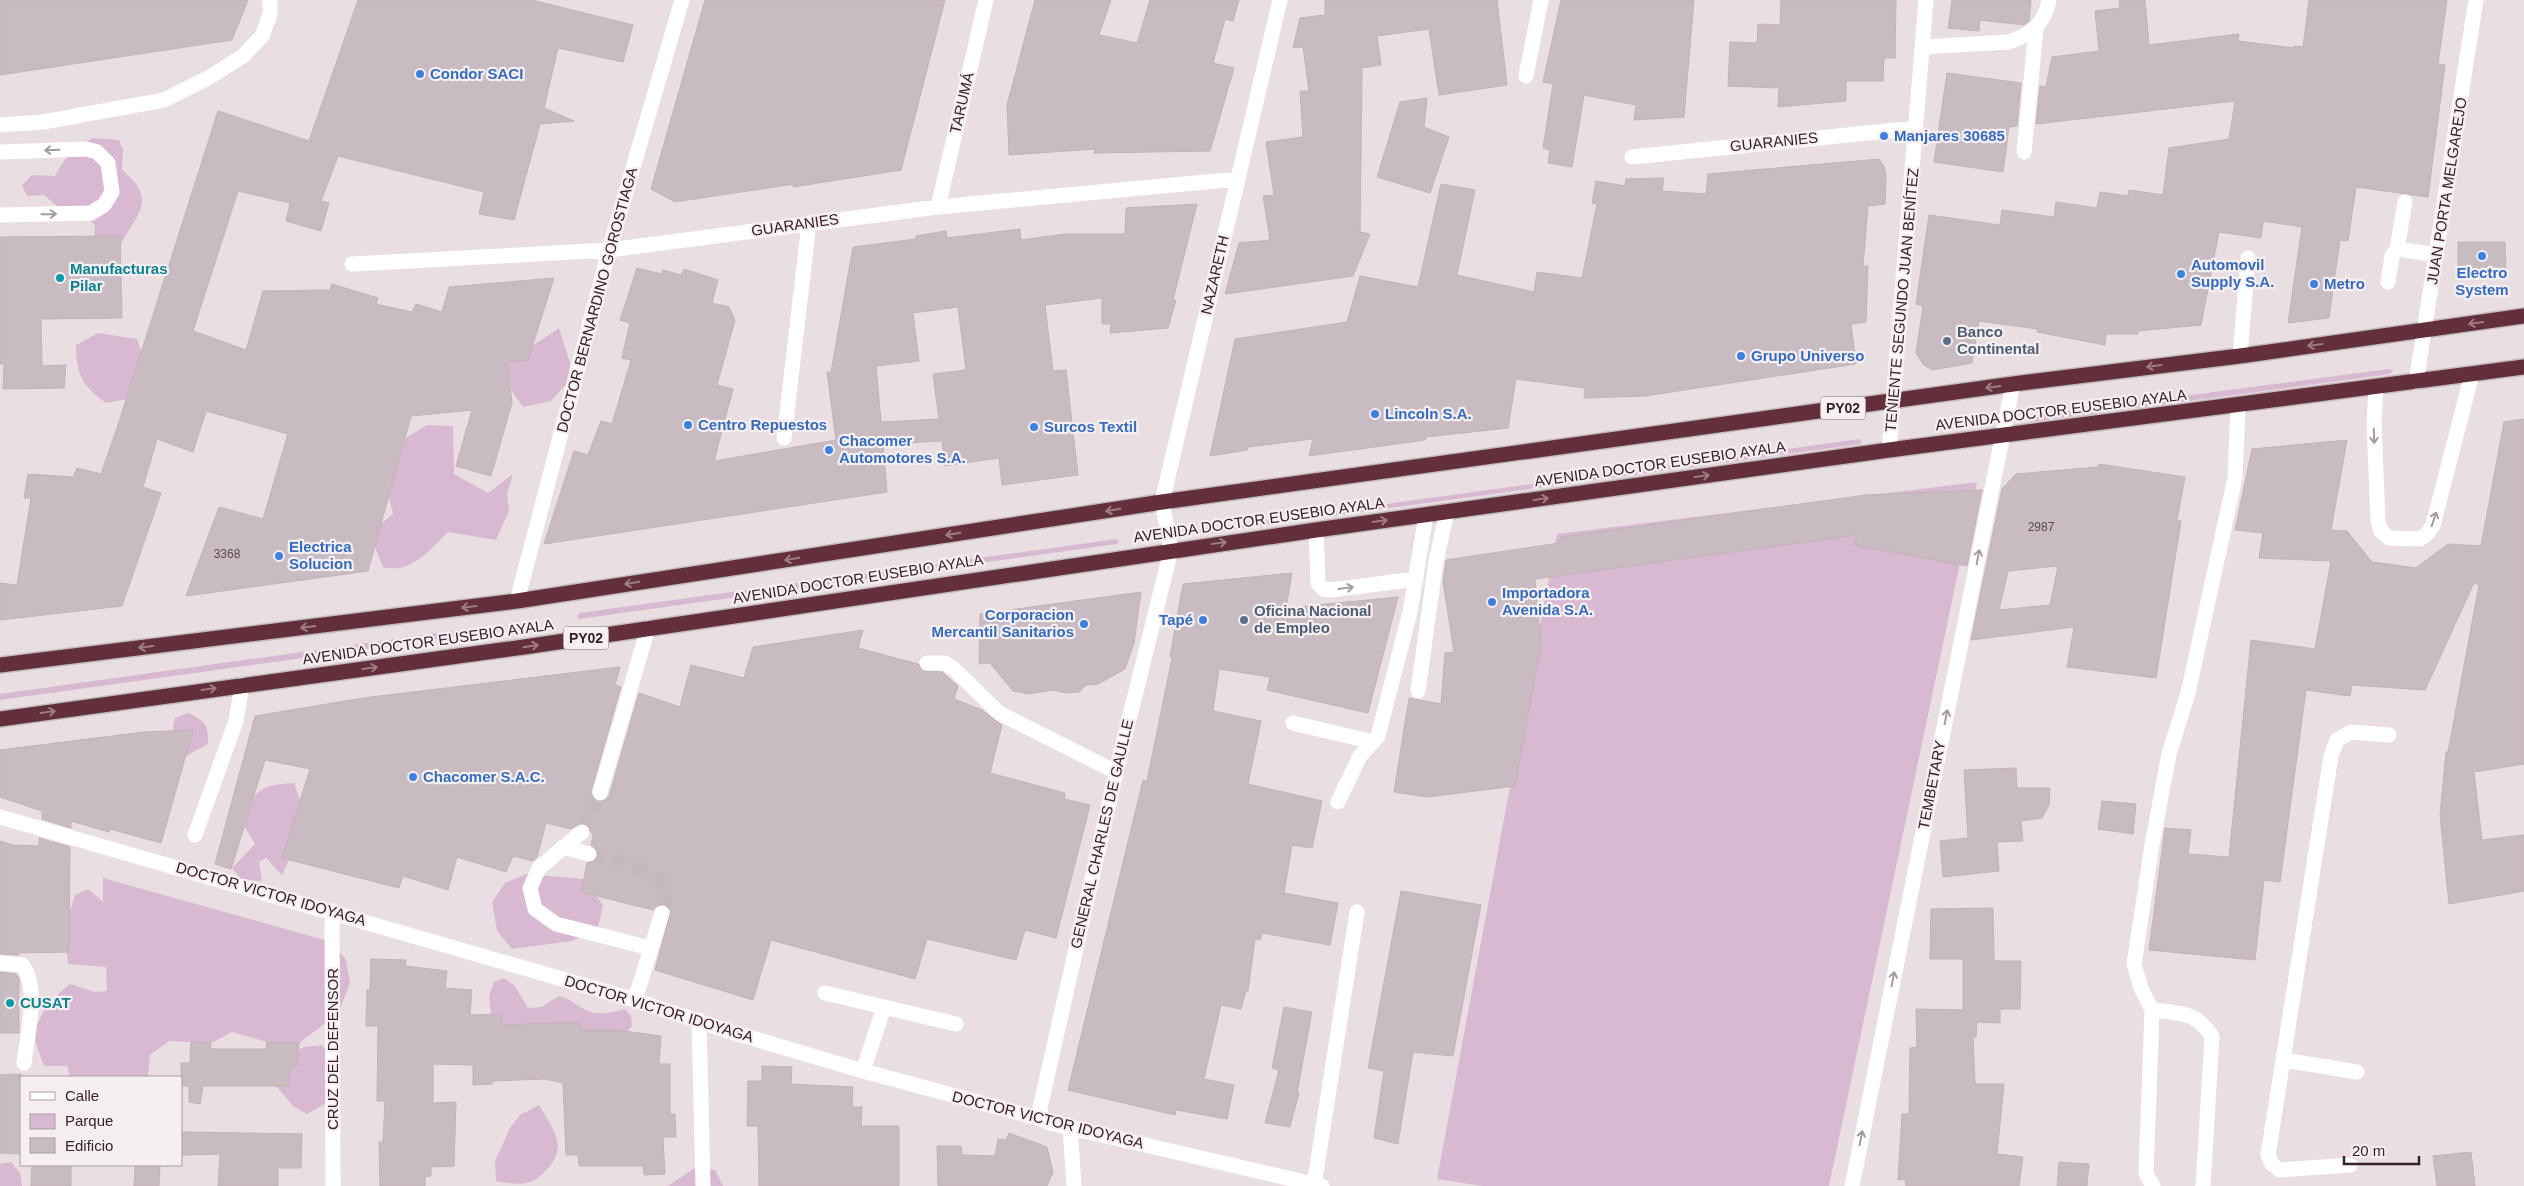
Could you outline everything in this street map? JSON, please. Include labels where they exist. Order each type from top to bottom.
[{"type":"highway","name":"AVENIDA DOCTOR EUSEBIO AYALA","points":[[0,665],[517,601],[1162,502],[2013,384],[2240,356],[2524,316]]},
{"type":"highway","name":"AVENIDA DOCTOR EUSEBIO AYALA","points":[[0,718],[648,628],[1171,550],[1889,450],[2376,388],[2524,367]]},
{"type":"street","points":[[0,125],[43,122],[164,100],[208,78],[243,56],[262,36],[270,14],[270,0]]},
{"type":"street","name":"DOCTOR BERNARDINO GOROSTIAGA","points":[[517,601],[609,250],[682,0]]},
{"type":"street","name":"TARUMÁ","points":[[938,207],[986,0]]},
{"type":"street","name":"NAZARETH","points":[[1171,550],[1162,502],[1280,0]]},
{"type":"street","points":[[1526,76],[1541,0]]},
{"type":"street","name":"TENIENTE SEGUNDO JUAN BENÍTEZ","points":[[1889,450],[1926,0]]},
{"type":"street","name":"JUAN PORTA MELGAREJO","points":[[2416,382],[2476,0]]},
{"type":"street","points":[[2024,152],[2036,29],[2048,4]]},
{"type":"street","points":[[1923,46],[2009,42],[2021,39],[2036,29]]},
{"type":"street","name":"GUARANIES","points":[[1632,157],[1916,128]]},
{"type":"street","points":[[0,152],[86,148],[97,152],[108,163],[112,192],[104,205],[91,213],[0,215]]},
{"type":"street","name":"GUARANIES","points":[[352,264],[609,250],[938,207],[1238,179]]},
{"type":"street","points":[[2388,282],[2392,256],[2397,249],[2405,202]]},
{"type":"street","points":[[784,438],[810,223]]},
{"type":"street","points":[[2397,249],[2437,255]]},
{"type":"street","points":[[2240,356],[2248,258]]},
{"type":"street","points":[[2376,388],[2374,423],[2378,520],[2381,531],[2389,538],[2420,539],[2427,534],[2433,525],[2472,374]]},
{"type":"street","name":"TEMBETARY","points":[[1852,1186],[2013,384]]},
{"type":"street","points":[[2153,1186],[2146,1174],[2152,1010],[2141,988],[2134,964],[2152,846],[2169,754],[2188,693],[2235,478],[2238,405]]},
{"type":"street","points":[[1418,691],[1436,561],[1447,512]]},
{"type":"street","points":[[1338,802],[1360,756],[1378,736],[1410,612],[1426,515]]},
{"type":"street","points":[[1316,530],[1318,583],[1324,589],[1332,590],[1416,579]]},
{"type":"street","name":"GENERAL CHARLES DE GAULLE","points":[[1041,1119],[1040,1108],[1116,772],[1171,550]]},
{"type":"street","points":[[600,793],[648,628]]},
{"type":"street","points":[[927,663],[946,663],[999,713],[1116,772]]},
{"type":"street","points":[[195,835],[236,721],[242,684]]},
{"type":"street","points":[[1293,723],[1373,742]]},
{"type":"street","points":[[2350,1164],[2280,1170],[2272,1164],[2268,1155],[2331,756],[2337,740],[2351,732],[2389,735]]},
{"type":"street","name":"DOCTOR VICTOR IDOYAGA","points":[[0,817],[332,911],[635,1000],[728,1031],[863,1071],[1041,1119],[1050,1124],[1070,1127],[1318,1185]]},
{"type":"street","points":[[582,832],[539,868],[530,888],[535,909],[556,924],[650,948]]},
{"type":"street","points":[[563,847],[589,854]]},
{"type":"street","name":"CRUZ DEL DEFENSOR","points":[[332,911],[333,1186]]},
{"type":"street","points":[[1318,1185],[1357,912]]},
{"type":"street","points":[[635,1000],[662,913]]},
{"type":"street","points":[[0,963],[22,965],[28,972],[32,994],[24,1063]]},
{"type":"street","points":[[825,993],[956,1024]]},
{"type":"street","points":[[863,1071],[884,1007]]},
{"type":"street","points":[[2152,1010],[2189,1014],[2204,1024],[2212,1037],[2203,1186]]},
{"type":"street","points":[[699,1020],[704,1186]]},
{"type":"street","points":[[2284,1060],[2357,1072]]},
{"type":"street","points":[[1070,1127],[1074,1186]]},
{"type":"green space","points":[[93,138],[119,140],[123,150],[122,170],[140,191],[142,199],[137,217],[120,246],[94,241],[95,225],[88,218],[65,213],[44,195],[27,196],[22,185],[32,175],[55,176],[71,154]]},
{"type":"green space","points":[[559,328],[570,363],[568,382],[551,401],[523,407],[511,390],[507,363]]},
{"type":"green space","points":[[98,333],[137,339],[150,379],[127,399],[106,403],[82,379],[77,364],[76,345]]},
{"type":"green space","points":[[2393,370],[2390,374],[2031,422],[2029,419],[2032,416]]},
{"type":"green space","points":[[427,425],[453,426],[454,474],[488,493],[513,474],[507,494],[509,511],[496,540],[448,532],[427,553],[411,564],[393,568],[383,567],[375,547],[375,529],[393,514],[388,493],[404,439]]},
{"type":"green space","points":[[1860,439],[1862,442],[1860,444],[1200,534],[1197,530]]},
{"type":"green space","points":[[1977,482],[1829,1186],[1482,1186],[1437,1179],[1557,534]]},
{"type":"green space","points":[[1117,539],[1119,542],[1117,544],[579,619],[577,616],[579,613]]},
{"type":"green space","points":[[467,629],[469,631],[468,635],[0,700],[0,694]]},
{"type":"green space","points":[[189,713],[205,724],[208,732],[208,744],[186,756],[177,743],[173,729],[175,718]]},
{"type":"green space","points":[[294,783],[304,812],[293,852],[282,875],[266,858],[259,862],[262,881],[241,879],[232,868],[255,844],[243,824],[250,804],[254,797],[265,788]]},
{"type":"green space","points":[[526,874],[584,879],[603,905],[598,927],[572,941],[512,949],[497,931],[492,902],[505,883]]},
{"type":"green space","points":[[103,878],[332,942],[346,960],[350,983],[338,1014],[299,1043],[267,1042],[232,1032],[211,1043],[169,1041],[150,1055],[148,1076],[70,1076],[67,1066],[44,1066],[32,1033],[49,1002],[70,984],[95,992],[107,991],[106,967],[68,964],[64,930],[75,895],[88,889],[103,902]]},
{"type":"green space","points":[[504,978],[515,986],[528,1008],[541,1007],[559,996],[584,1009],[597,1013],[625,1009],[631,1016],[632,1026],[616,1043],[492,1024],[489,996],[494,982]]},
{"type":"green space","points":[[322,1045],[336,1066],[327,1103],[307,1114],[293,1106],[276,1086],[286,1054],[305,1047]]},
{"type":"green space","points":[[539,1105],[556,1136],[558,1147],[554,1160],[544,1173],[533,1181],[513,1184],[496,1181],[495,1161],[510,1128],[520,1115]]},
{"type":"green space","points":[[11,1162],[20,1173],[22,1186],[0,1186],[0,1164]]},
{"type":"green space","points":[[696,1167],[715,1170],[723,1186],[668,1186]]},
{"type":"building","points":[[0,0],[248,0],[232,40],[0,75]]},
{"type":"building","points":[[358,0],[532,0],[633,25],[623,62],[558,48],[544,108],[574,121],[540,124],[514,220],[479,214],[484,192],[338,156],[321,201],[329,203],[321,231],[286,221],[290,203],[238,191],[193,331],[246,350],[263,291],[330,290],[332,284],[378,298],[376,304],[412,312],[416,304],[442,312],[449,287],[554,278],[528,360],[507,362],[512,403],[491,476],[456,466],[472,410],[411,416],[368,571],[186,596],[219,507],[263,519],[288,434],[206,411],[193,452],[157,439],[143,487],[161,493],[122,606],[0,620],[0,583],[17,585],[31,498],[24,498],[28,474],[73,477],[77,468],[101,474],[218,111],[309,141]]},
{"type":"building","points":[[705,0],[945,0],[901,170],[793,187],[794,184],[675,202],[651,189]]},
{"type":"building","points":[[1035,0],[1111,0],[1099,35],[1137,43],[1150,0],[1239,0],[1233,21],[1225,19],[1213,63],[1234,68],[1210,151],[1094,153],[1095,149],[1009,155],[1007,105]]},
{"type":"building","points":[[1325,0],[1497,0],[1507,85],[1439,95],[1429,29],[1377,36],[1381,65],[1362,68],[1360,232],[1370,234],[1353,276],[1225,294],[1239,243],[1270,240],[1263,196],[1274,195],[1266,142],[1303,137],[1300,91],[1309,91],[1303,47],[1293,48],[1300,18],[1325,15]]},
{"type":"building","points":[[1561,0],[1694,0],[1684,117],[1634,120],[1636,105],[1584,95],[1572,167],[1548,163],[1550,150],[1543,148],[1553,84],[1543,82]]},
{"type":"building","points":[[1781,0],[1896,0],[1895,58],[1884,58],[1883,81],[1846,81],[1846,101],[1778,107],[1779,88],[1728,86],[1730,42],[1757,43],[1758,24],[1780,25]]},
{"type":"building","points":[[1952,0],[2031,0],[2029,21],[2024,25],[1980,20],[1979,31],[1948,28]]},
{"type":"building","points":[[2119,0],[2145,0],[2149,45],[2239,34],[2238,41],[2294,48],[2294,46],[2303,47],[2309,0],[2447,0],[2438,64],[2445,65],[2428,197],[2356,187],[2348,241],[2340,240],[2329,318],[2288,323],[2302,227],[2263,221],[2261,238],[2219,232],[2201,325],[2138,331],[2138,334],[2106,334],[2105,345],[2037,332],[2038,329],[1979,321],[1972,363],[1932,370],[1923,364],[1916,353],[1923,306],[1916,304],[1929,215],[2000,225],[2002,210],[2054,217],[2056,202],[2097,208],[2100,192],[2128,196],[2129,190],[2163,195],[2169,148],[2229,139],[2235,101],[2036,124],[2040,86],[2046,87],[2052,57],[2099,51],[2095,11],[2120,8]]},
{"type":"building","points":[[1947,73],[2021,83],[2017,126],[2009,127],[2003,172],[1934,162]]},
{"type":"building","points":[[1427,98],[1424,127],[1449,137],[1430,193],[1377,177],[1400,102]]},
{"type":"building","points":[[1879,159],[1884,166],[1886,176],[1885,204],[1868,206],[1863,266],[1868,266],[1866,322],[1851,324],[1856,364],[1645,396],[1584,398],[1585,388],[1516,379],[1508,428],[1426,437],[1425,440],[1309,456],[1313,439],[1248,447],[1247,450],[1210,456],[1235,339],[1347,322],[1360,276],[1418,287],[1441,184],[1475,190],[1457,275],[1534,292],[1537,272],[1582,278],[1597,204],[1592,203],[1596,181],[1625,186],[1626,179],[1664,178],[1662,191],[1706,194],[1708,174]]},
{"type":"building","points":[[1197,204],[1173,300],[1176,300],[1168,328],[1110,333],[1111,324],[1102,324],[1102,298],[1045,305],[1053,371],[1066,370],[1078,475],[1002,485],[999,458],[945,466],[942,441],[883,444],[887,492],[544,544],[574,451],[588,455],[601,421],[612,424],[631,360],[622,358],[630,323],[620,320],[637,268],[661,274],[663,270],[681,275],[684,269],[718,280],[712,303],[729,307],[735,320],[717,385],[733,389],[714,461],[836,440],[827,372],[831,372],[853,247],[916,239],[916,236],[946,231],[947,238],[1020,229],[1021,240],[1065,234],[1125,234],[1126,208]],"holes":[[[958,307],[966,370],[933,374],[939,419],[881,422],[876,366],[919,361],[913,313]]]},
{"type":"building","name":"Manufacturas Pilar","points":[[120,236],[122,318],[41,319],[42,366],[66,365],[64,388],[3,389],[4,364],[0,364],[0,237]]},
{"type":"building","name":"Electro System","points":[[2458,242],[2505,242],[2506,277],[2470,278],[2458,269]]},
{"type":"building","points":[[2524,419],[2524,764],[2474,772],[2482,840],[2524,835],[2524,891],[2449,904],[2440,815],[2446,752],[2448,752],[2479,585],[2474,583],[2425,690],[2352,685],[2350,696],[2306,690],[2280,882],[2264,880],[2255,960],[2149,950],[2165,828],[2191,830],[2188,854],[2229,857],[2251,640],[2315,649],[2331,561],[2259,558],[2263,533],[2235,530],[2252,449],[2347,440],[2331,530],[2347,531],[2372,562],[2416,568],[2448,544],[2481,546],[2504,422]]},
{"type":"building","points":[[2099,464],[2185,477],[2177,520],[2181,521],[2156,678],[2067,667],[2074,627],[1971,640],[2002,489],[2016,474],[2098,467]],"holes":[[[2058,566],[2050,605],[1999,610],[2008,571]]]},
{"type":"building","points":[[1982,490],[1967,566],[1854,545],[1857,535],[1535,579],[1541,644],[1515,786],[1428,797],[1394,792],[1409,698],[1441,704],[1445,653],[1454,652],[1443,581],[1446,560],[1559,543],[1561,537],[1866,495]]},
{"type":"building","points":[[1292,573],[1286,608],[1398,597],[1368,713],[1267,690],[1270,677],[1219,669],[1213,711],[1261,721],[1248,784],[1322,801],[1312,848],[1292,845],[1284,893],[1338,903],[1330,945],[1262,933],[1260,940],[1255,939],[1248,991],[1246,990],[1241,1009],[1221,1005],[1204,1079],[1234,1085],[1227,1119],[1176,1110],[1175,1115],[1068,1090],[1143,780],[1147,781],[1172,658],[1170,657],[1183,584]]},
{"type":"building","points":[[1141,592],[1134,643],[1125,669],[1098,684],[1086,685],[1079,692],[1065,693],[1053,690],[1029,694],[1013,691],[990,663],[979,664],[980,614]]},
{"type":"building","points":[[863,630],[858,648],[918,664],[923,671],[942,672],[958,686],[954,699],[982,710],[1002,725],[990,773],[1065,793],[1064,799],[1090,805],[1056,938],[1025,930],[1016,960],[927,939],[915,979],[771,940],[753,1000],[655,970],[671,910],[664,904],[656,906],[653,910],[581,892],[587,863],[595,861],[598,856],[596,848],[591,845],[593,835],[586,823],[580,823],[571,829],[546,823],[537,857],[533,861],[513,856],[506,872],[457,857],[448,890],[403,876],[399,888],[282,858],[310,769],[265,760],[231,869],[215,864],[255,716],[363,698],[620,667],[615,685],[621,687],[591,791],[593,799],[602,802],[609,796],[639,693],[680,707],[691,665],[744,678],[753,647]]},
{"type":"building","points":[[193,730],[161,843],[110,829],[109,832],[71,821],[71,828],[42,819],[42,811],[0,797],[0,750],[144,732]]},
{"type":"building","points":[[2016,768],[2017,788],[2050,788],[2049,805],[2042,818],[2021,821],[2023,841],[1997,842],[1999,871],[1943,877],[1940,841],[1968,838],[1964,770]]},
{"type":"building","points":[[2102,801],[2136,804],[2133,834],[2098,829]]},
{"type":"building","points":[[39,838],[70,847],[69,952],[19,953],[19,955],[0,954],[0,841],[13,845],[39,846]]},
{"type":"building","points":[[1401,891],[1481,905],[1453,1056],[1413,1052],[1398,1144],[1374,1138],[1384,1071],[1368,1068]]},
{"type":"building","points":[[1993,908],[1994,961],[2021,961],[2020,1009],[2000,1009],[2000,1023],[1977,1022],[1976,1037],[1973,1037],[1975,1084],[2004,1084],[1997,1154],[2023,1157],[2019,1186],[1906,1186],[1905,1179],[1898,1180],[1902,1114],[1909,1114],[1910,1048],[1917,1047],[1916,1009],[1963,1010],[1963,959],[1930,959],[1931,909]]},
{"type":"building","points":[[371,959],[406,960],[405,966],[447,971],[445,988],[472,990],[470,1015],[502,1014],[502,1025],[580,1022],[581,1030],[617,1030],[661,1036],[659,1064],[670,1064],[670,1114],[675,1114],[676,1137],[663,1137],[665,1174],[644,1175],[643,1166],[579,1166],[578,1155],[566,1155],[563,1083],[545,1079],[492,1081],[492,1084],[473,1085],[473,1065],[433,1064],[433,1103],[456,1102],[454,1166],[431,1167],[431,1176],[425,1177],[425,1186],[380,1186],[379,1142],[383,1142],[385,1101],[377,1101],[378,1026],[366,1026],[367,990],[370,990]]},
{"type":"building","name":"CUSAT","points":[[0,972],[16,974],[19,978],[19,1033],[0,1033]]},
{"type":"building","points":[[1284,1007],[1312,1012],[1297,1093],[1299,1093],[1290,1127],[1265,1123],[1279,1070],[1272,1068]]},
{"type":"building","points":[[191,1042],[211,1043],[210,1049],[266,1049],[267,1042],[299,1043],[297,1066],[291,1066],[288,1086],[203,1086],[200,1104],[189,1102],[189,1086],[182,1086],[181,1063],[190,1063]]},
{"type":"building","points":[[762,1066],[792,1067],[791,1084],[853,1087],[852,1107],[862,1107],[861,1126],[899,1126],[899,1186],[759,1186],[758,1126],[747,1126],[748,1081],[762,1081]]},
{"type":"building","points":[[21,1074],[20,1154],[0,1153],[0,1075]]},
{"type":"building","points":[[182,1132],[302,1134],[301,1168],[278,1168],[278,1186],[218,1186],[220,1154],[182,1155]]},
{"type":"building","points":[[1009,1133],[1047,1147],[1053,1172],[1047,1186],[938,1186],[937,1146],[961,1146],[962,1155],[995,1156],[998,1139],[1006,1140]]},
{"type":"building","points":[[2471,1152],[2475,1186],[2437,1186],[2433,1156]]},
{"type":"building","points":[[2059,1162],[2089,1164],[2087,1186],[2057,1186]]},
{"type":"building","points":[[32,1166],[71,1166],[71,1186],[31,1186]]},
{"type":"building","points":[[135,1166],[160,1166],[159,1186],[134,1186]]},
{"type":"tunnel","points":[[582,832],[600,793]]},
{"type":"tunnel","points":[[589,854],[644,870],[662,882],[666,889],[662,913]]},
{"type":"place","name":"Condor SACI","points":[[420,74]]},
{"type":"place","name":"Manjares 30685","points":[[1884,136]]},
{"type":"place","name":"Electro System","points":[[2482,256]]},
{"type":"place","name":"Automovil Supply S.A.","points":[[2181,274]]},
{"type":"place","name":"Manufacturas Pilar","points":[[60,278]]},
{"type":"place","name":"Metro","points":[[2314,284]]},
{"type":"place","name":"Banco Continental","points":[[1947,341]]},
{"type":"place","name":"Grupo Universo","points":[[1741,356]]},
{"type":"place","name":"Lincoln S.A.","points":[[1375,414]]},
{"type":"place","name":"Centro Repuestos","points":[[688,425]]},
{"type":"place","name":"Surcos Textil","points":[[1034,427]]},
{"type":"place","name":"Chacomer Automotores S.A.","points":[[829,450]]},
{"type":"place","name":"Electrica Solucion","points":[[279,556]]},
{"type":"place","name":"Importadora Avenida S.A.","points":[[1492,602]]},
{"type":"place","name":"Tapé","points":[[1203,620]]},
{"type":"place","name":"Oficina Nacional de Empleo","points":[[1244,620]]},
{"type":"place","name":"Corporacion Mercantil Sanitarios","points":[[1084,624]]},
{"type":"place","name":"Chacomer S.A.C.","points":[[413,777]]},
{"type":"place","name":"CUSAT","points":[[10,1003]]}]
